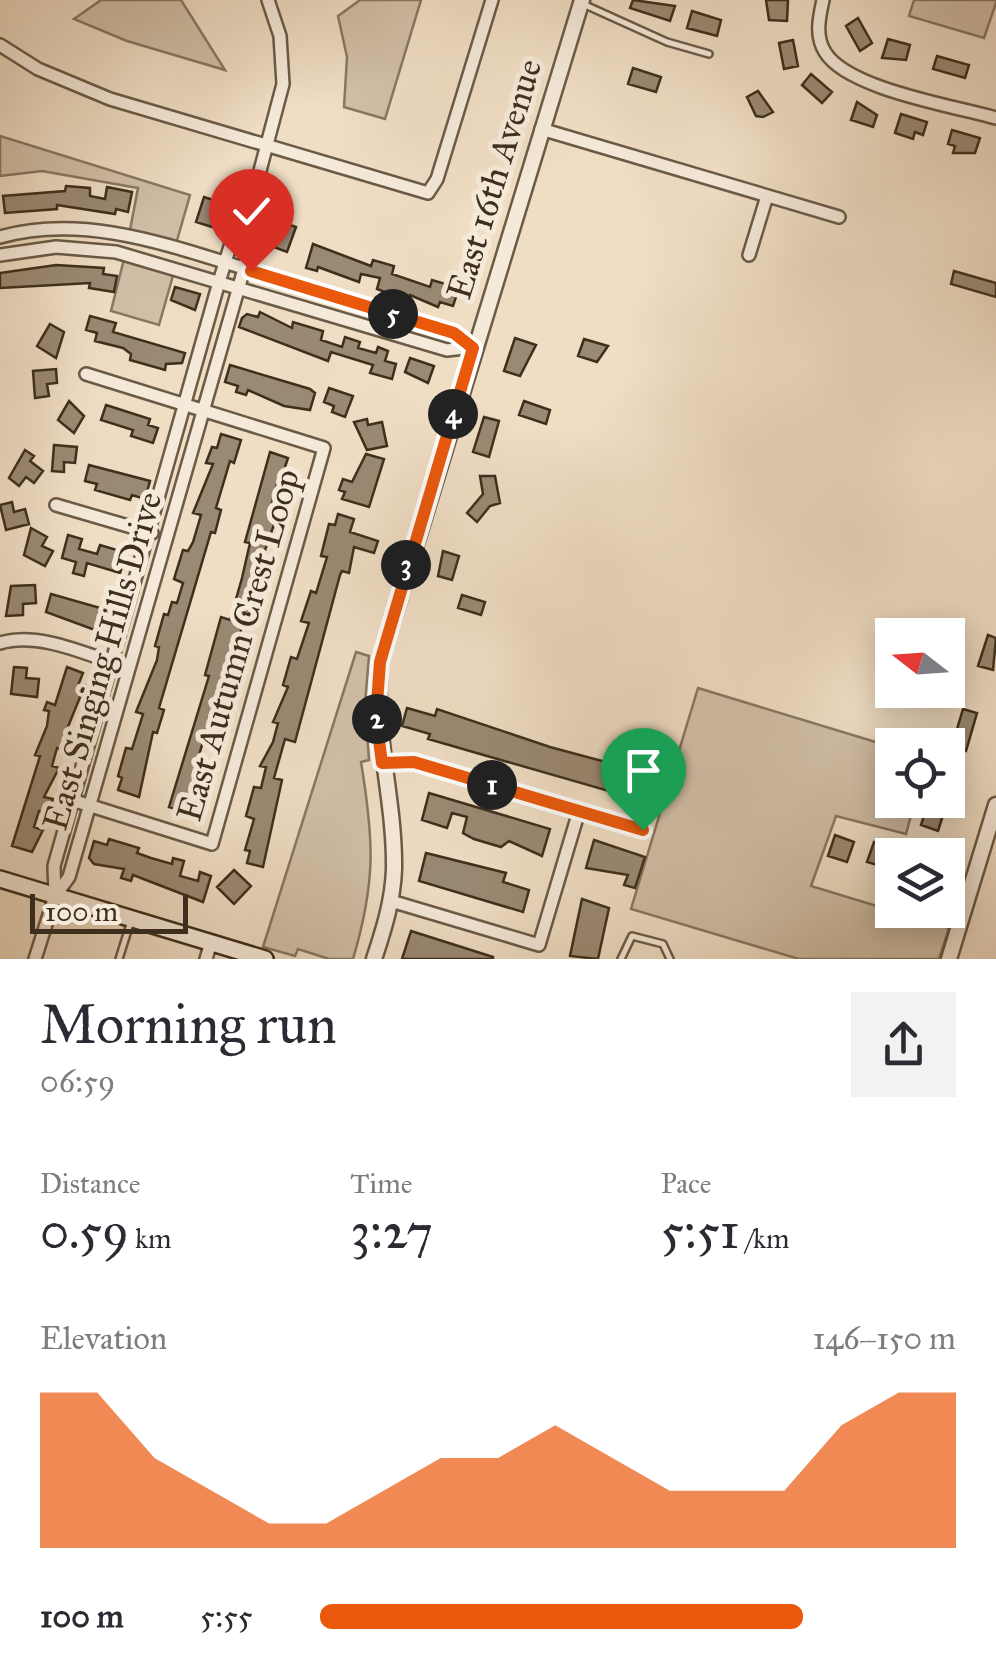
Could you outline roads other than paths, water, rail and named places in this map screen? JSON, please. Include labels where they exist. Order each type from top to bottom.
[{"type":"main road","points":[[0,879],[265,959]]},
{"type":"street","name":"East Singing Hills Drive","points":[[55,896],[54,866],[219,282],[242,211],[253,197],[269,147],[284,61],[268,0]]},
{"type":"street","points":[[0,45],[80,87],[428,193],[437,179],[492,0]]},
{"type":"street","points":[[822,0],[818,35],[822,47],[847,74],[996,118]]},
{"type":"street","name":"East 16th Avenue","points":[[374,959],[391,901],[392,824],[376,717],[380,662],[581,1]]},
{"type":"street","points":[[542,129],[839,218]]},
{"type":"street","points":[[749,255],[767,196]]},
{"type":"street","name":"East Singing Hills Drive","points":[[55,896],[69,876],[244,269],[257,220],[253,197]]},
{"type":"street","points":[[0,238],[46,229],[92,230],[156,242],[454,333],[473,348]]},
{"type":"street","points":[[0,256],[56,247],[116,252],[447,350],[473,348]]},
{"type":"street","points":[[86,374],[203,410]]},
{"type":"street","name":"East Autumn Crest Loop","points":[[72,800],[212,844],[324,448],[203,410]]},
{"type":"street","points":[[56,505],[166,537]]},
{"type":"street","points":[[0,643],[18,638],[129,668]]},
{"type":"street","points":[[382,763],[414,762],[643,830]]},
{"type":"street","points":[[948,959],[996,805]]},
{"type":"street","points":[[391,901],[538,945],[578,811]]},
{"type":"street","points":[[35,959],[55,896]]},
{"type":"street","points":[[206,959],[211,942]]},
{"type":"lane","points":[[581,1],[667,42],[709,54]]},
{"type":"lane","points":[[119,959],[132,918]]},
{"type":"lane","points":[[620,959],[632,936],[663,944],[670,959]]}]
